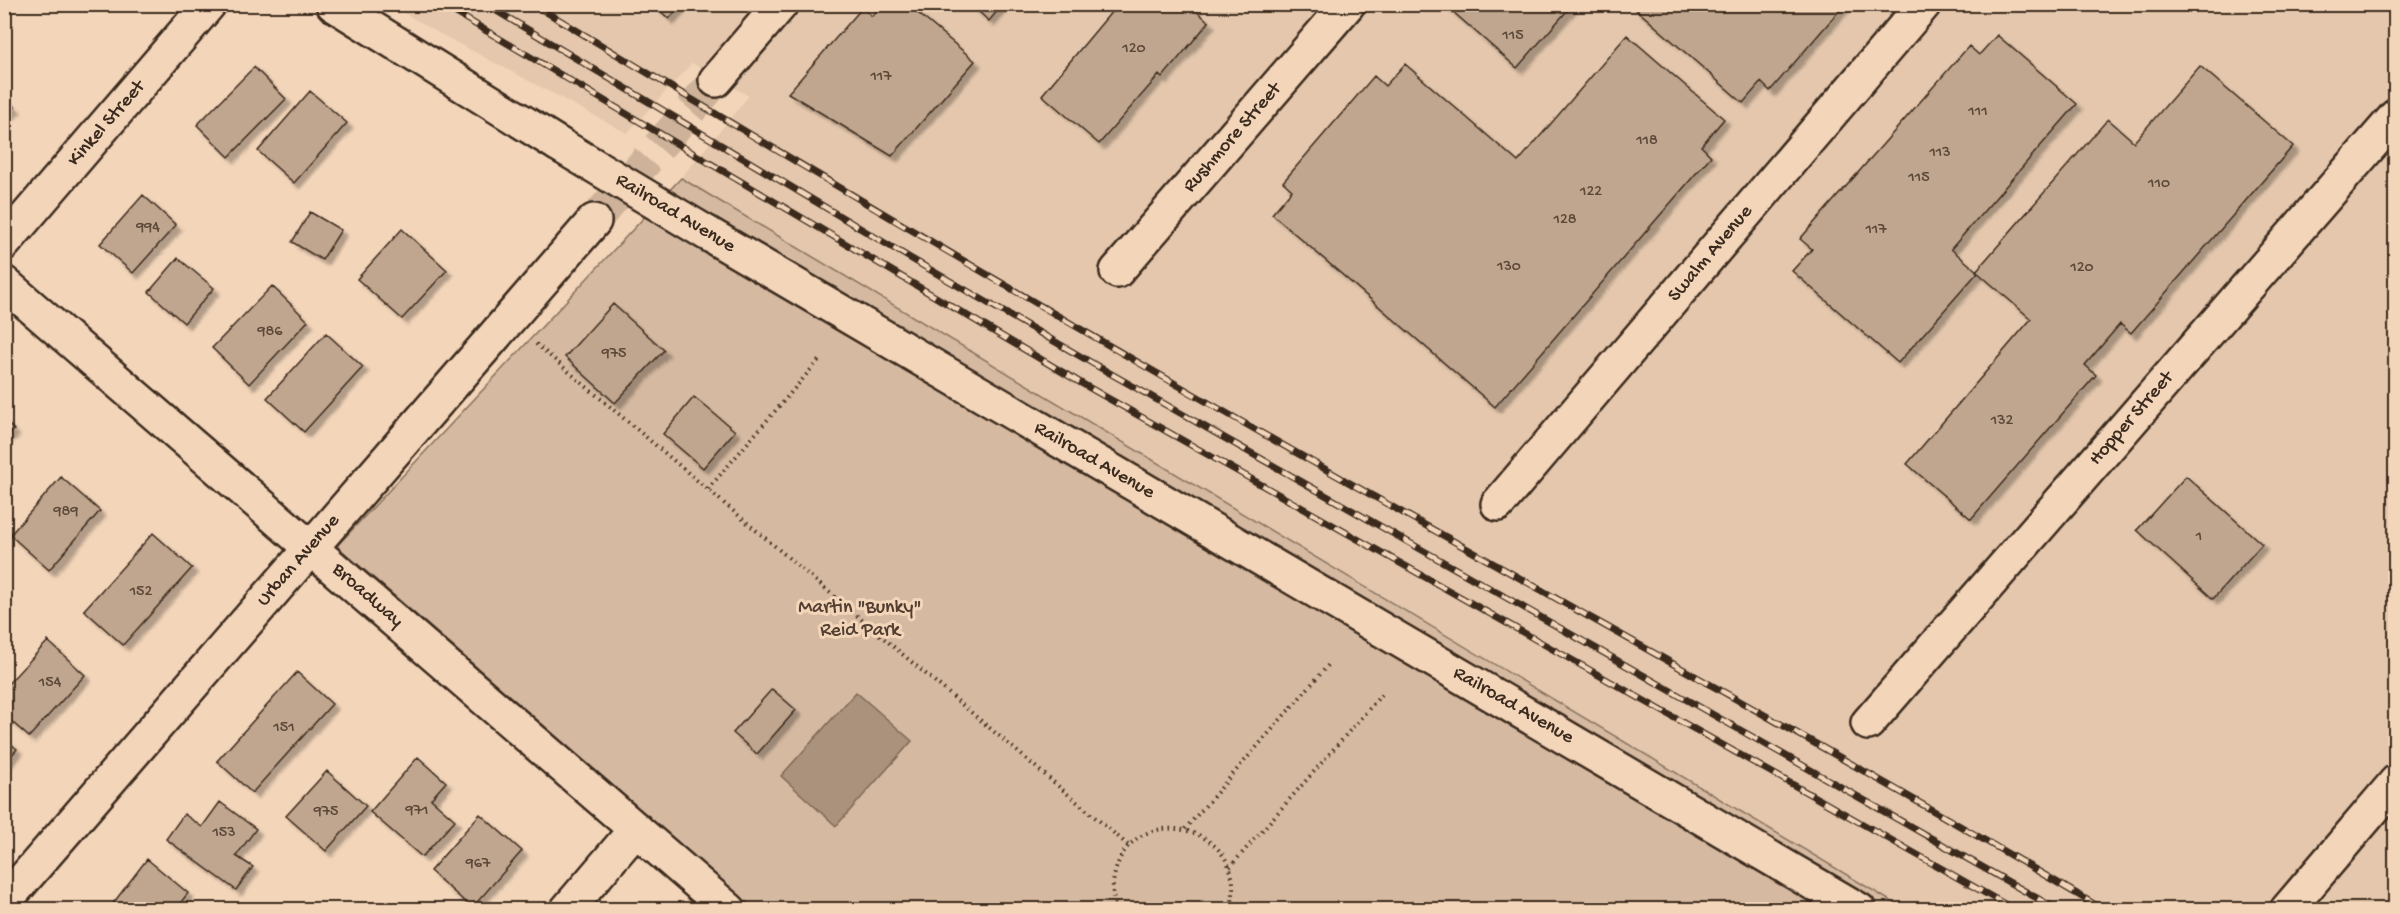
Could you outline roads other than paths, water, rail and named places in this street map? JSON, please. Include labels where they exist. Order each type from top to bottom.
[{"type":"street","name":"Kinkel Street","points":[[4,243],[209,4]]},
{"type":"street","name":"Railroad Avenue","points":[[333,4],[705,232],[1859,909]]},
{"type":"street","points":[[716,80],[781,4]]},
{"type":"street","name":"Rushmore Street","points":[[1117,271],[1348,4]]},
{"type":"street","name":"Swalm Avenue","points":[[1498,504],[1924,4]]},
{"type":"street","name":"Hopper Street","points":[[1868,723],[2396,116]]},
{"type":"street","name":"Urban Avenue","points":[[4,902],[594,221]]},
{"type":"street","name":"Broadway","points":[[4,283],[729,909]]},
{"type":"street","points":[[2287,909],[2396,782]]},
{"type":"street","points":[[567,909],[636,829]]},
{"type":"tunnel","points":[[594,221],[716,80]]},
{"type":"railway","points":[[441,4],[1081,383],[2015,910]]},
{"type":"railway","points":[[485,4],[910,258],[1092,363],[2058,910]]},
{"type":"railway","points":[[533,4],[1103,342],[1903,793],[2104,910]]},
{"type":"park label","name":"Martin \"Bunky\" Reid Park","points":[[860,620]]}]
